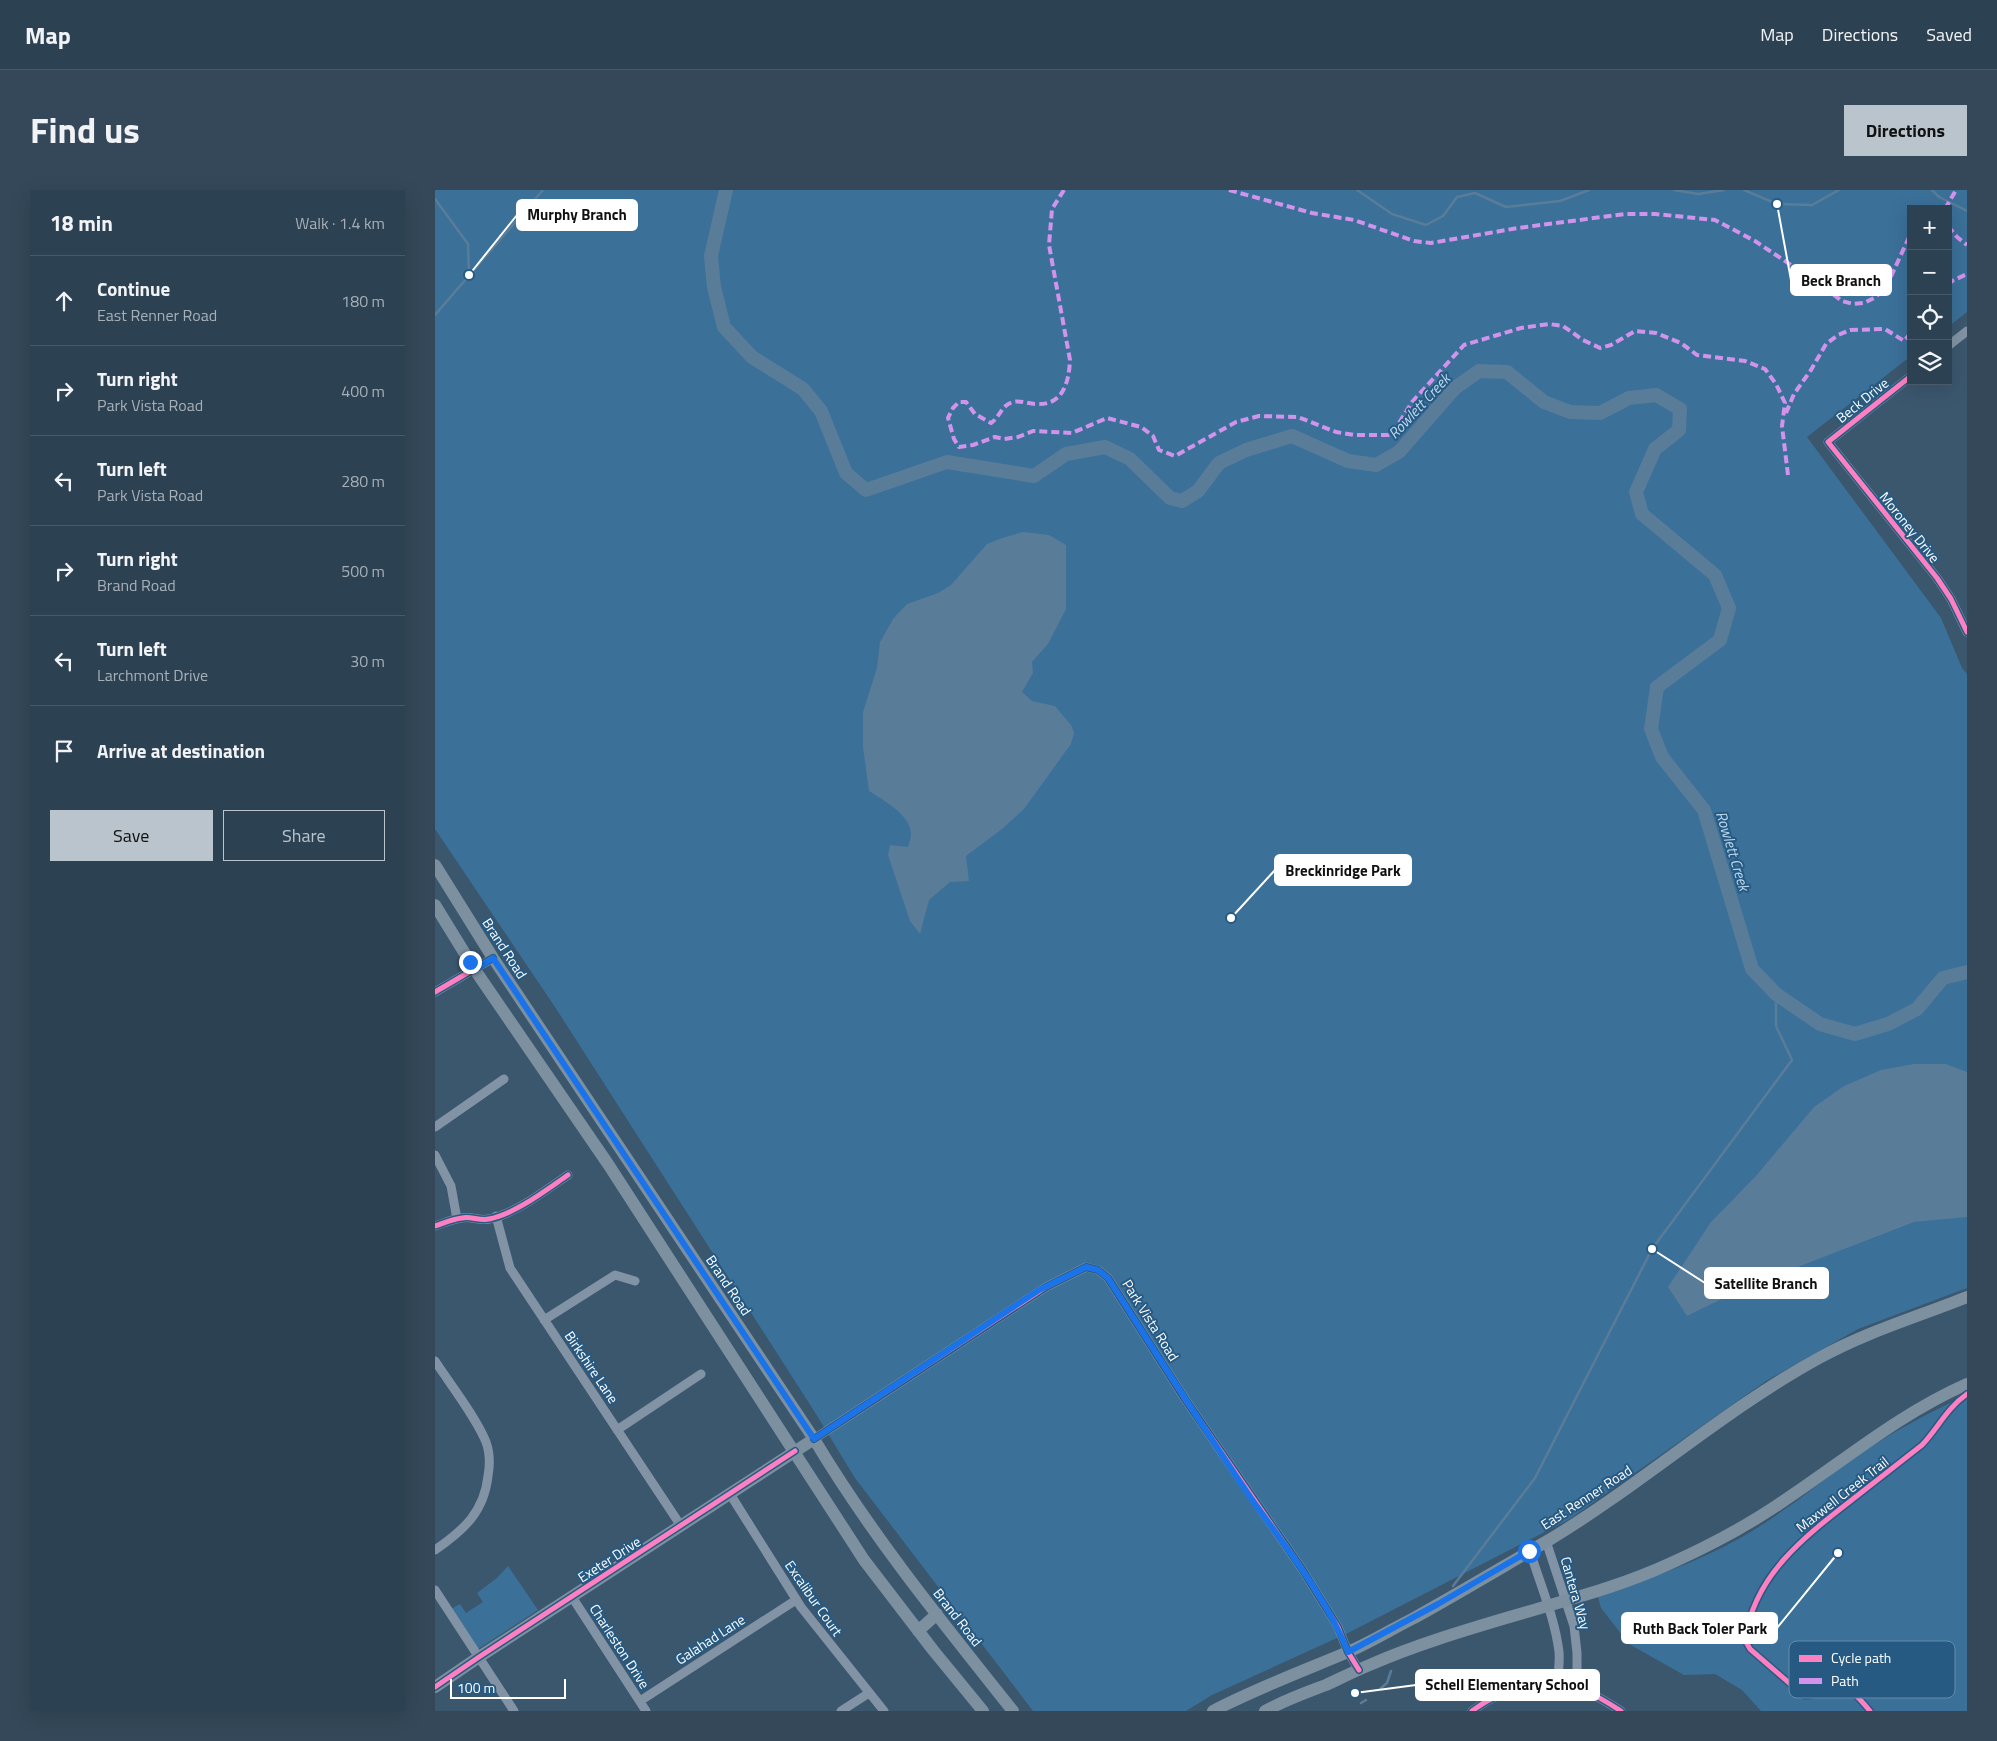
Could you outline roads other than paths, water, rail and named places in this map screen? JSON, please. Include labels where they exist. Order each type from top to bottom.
[{"type":"main road","name":"Brand Road","points":[[435,865],[493,958],[814,1439],[844,1490],[1013,1711]]},
{"type":"main road","points":[[435,905],[475,970],[608,1164],[864,1560],[983,1711]]},
{"type":"main road","name":"East Renner Road","points":[[1213,1711],[1235,1699],[1348,1652],[1438,1604],[1529,1551],[1662,1465],[1753,1399],[1818,1358],[1887,1326],[1967,1297]]},
{"type":"main road","points":[[1265,1711],[1288,1699],[1447,1636],[1566,1601],[1655,1570],[1716,1542],[1782,1502],[1921,1406],[1967,1384]]},
{"type":"main road","name":"Exeter Drive","points":[[435,1688],[479,1657],[814,1439]]},
{"type":"main road","points":[[918,1630],[937,1614]]},
{"type":"street","points":[[1952,343],[1967,331]]},
{"type":"street","name":"Beck Drive","points":[[1828,442],[1907,379]]},
{"type":"street","name":"Moroney Drive","points":[[1828,442],[1937,578],[1951,599],[1967,632]]},
{"type":"street","points":[[435,992],[493,958]]},
{"type":"street","points":[[435,1127],[505,1079]]},
{"type":"street","points":[[435,1155],[451,1186],[457,1219]]},
{"type":"street","points":[[435,1226],[463,1217],[473,1220],[489,1219],[522,1205],[568,1175]]},
{"type":"street","name":"Birkshire Lane","points":[[496,1216],[510,1268],[681,1526]]},
{"type":"street","name":"Park Vista Road","points":[[814,1439],[1039,1290],[1086,1267],[1098,1270],[1108,1278],[1185,1399],[1302,1569],[1338,1627],[1348,1652],[1359,1670]]},
{"type":"street","points":[[544,1320],[615,1275],[635,1280]]},
{"type":"street","points":[[435,1361],[482,1434],[486,1442],[490,1466],[487,1491],[477,1510],[466,1526],[435,1550]]},
{"type":"street","points":[[617,1430],[701,1374]]},
{"type":"street","name":"Excalibur Court","points":[[729,1494],[796,1600],[884,1711]]},
{"type":"street","name":"Cantera Way","points":[[1546,1541],[1574,1626],[1577,1653],[1577,1688]]},
{"type":"street","points":[[1529,1551],[1548,1606],[1559,1655],[1557,1684]]},
{"type":"street","points":[[435,1590],[514,1711]]},
{"type":"street","name":"Charleston Drive","points":[[572,1597],[646,1711]]},
{"type":"street","name":"Galahad Lane","points":[[640,1701],[796,1600]]},
{"type":"street","points":[[1559,1655],[1577,1653]]},
{"type":"street","points":[[1472,1711],[1498,1695],[1507,1692],[1524,1687],[1557,1684],[1577,1688],[1621,1711]]},
{"type":"street","points":[[841,1711],[869,1693]]},
{"type":"waterway","points":[[435,315],[543,190]]},
{"type":"waterway","name":"Rowlett Creek","points":[[726,190],[711,256],[714,287],[724,327],[752,357],[803,389],[821,411],[846,473],[866,490],[947,462],[1034,476],[1066,454],[1105,447],[1130,459],[1170,498],[1182,501],[1198,491],[1219,463],[1246,450],[1292,436],[1348,461],[1376,465],[1399,452],[1455,388],[1479,371],[1507,372],[1544,402],[1570,412],[1600,413],[1629,398],[1656,395],[1680,409],[1679,430],[1655,449],[1636,492],[1642,514],[1715,575],[1729,608],[1720,640],[1657,687],[1651,729],[1662,757],[1704,810],[1752,969],[1776,994],[1820,1024],[1855,1034],[1888,1024],[1917,1009],[1943,978],[1967,972]]},
{"type":"waterway","points":[[1357,190],[1392,214],[1426,225],[1443,216],[1457,197],[1475,193],[1506,207],[1560,201],[1589,190]]},
{"type":"waterway","points":[[1674,190],[1698,194],[1724,190]]},
{"type":"waterway","points":[[1744,190],[1777,204],[1812,205],[1839,190]]},
{"type":"waterway","points":[[1932,190],[1939,197],[1967,211]]},
{"type":"waterway","points":[[435,199],[468,244],[469,274]]},
{"type":"waterway","points":[[1453,1586],[1535,1478],[1652,1249],[1792,1060],[1776,1026],[1776,994]]},
{"type":"waterway","points":[[1380,1689],[1387,1683],[1391,1671]]},
{"type":"waterway","points":[[1361,1703],[1366,1700]]},
{"type":"place","name":"Beck Branch","points":[[1777,204]]},
{"type":"place","name":"Murphy Branch","points":[[469,275]]},
{"type":"place","name":"Breckinridge Park","points":[[1231,918]]},
{"type":"place","name":"Satellite Branch","points":[[1652,1249]]},
{"type":"place","name":"Ruth Back Toler Park","points":[[1838,1553]]},
{"type":"place","name":"Schell Elementary School","points":[[1355,1693]]}]
